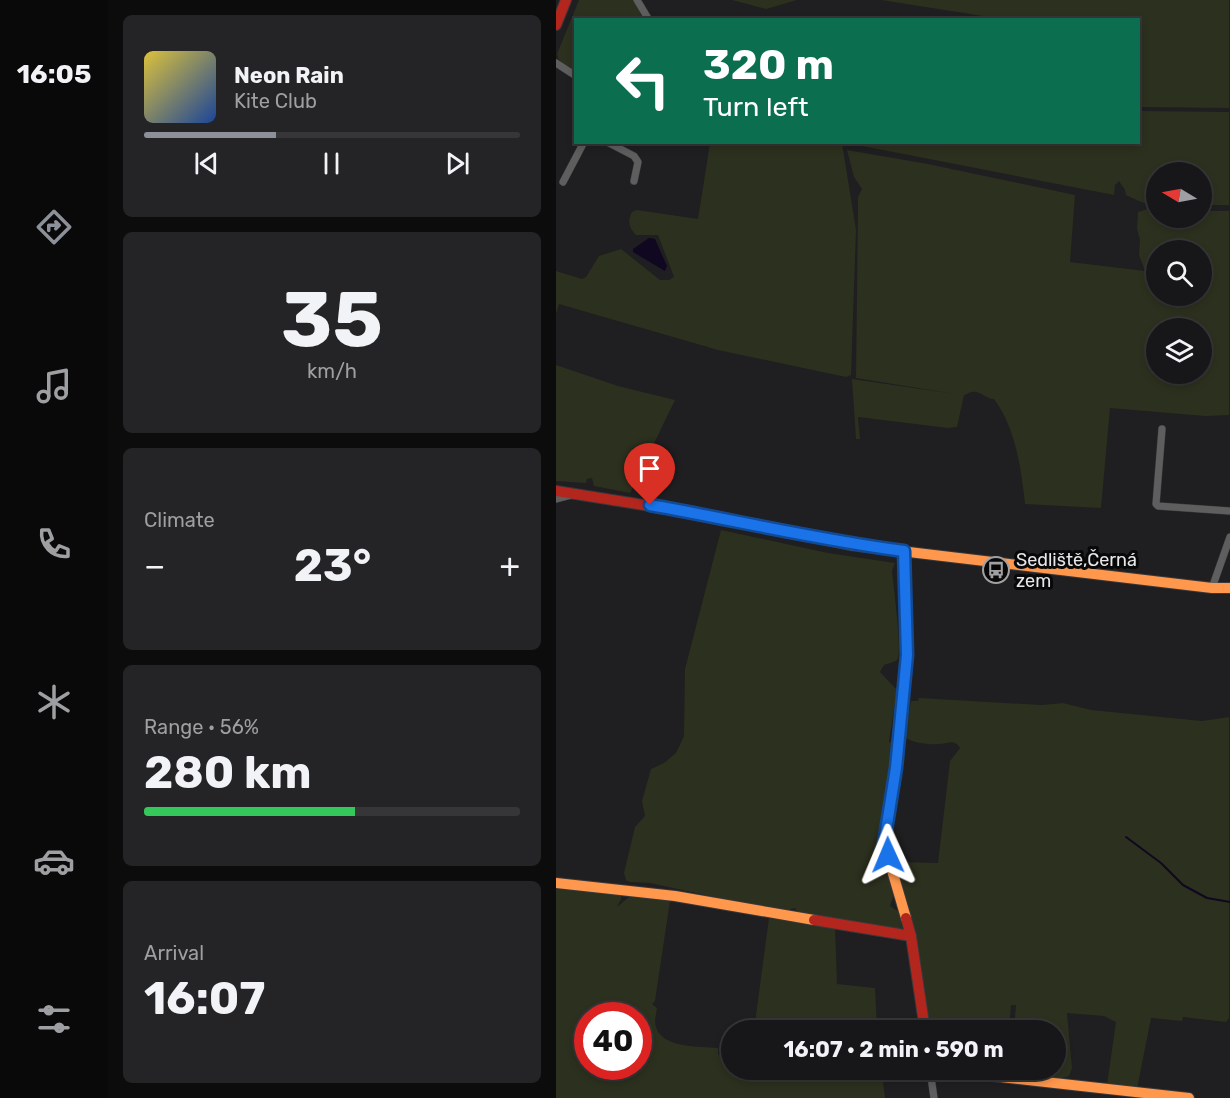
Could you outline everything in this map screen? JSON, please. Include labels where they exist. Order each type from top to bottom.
[{"type":"street","points":[[637,0],[648,18]]},
{"type":"street","points":[[556,25],[565,1]]},
{"type":"street","points":[[556,63],[574,75]]},
{"type":"street","points":[[563,182],[583,144]]},
{"type":"street","points":[[611,144],[634,156],[638,162],[634,181]]},
{"type":"street","points":[[1162,429],[1156,504],[1158,506],[1230,511]]},
{"type":"street","points":[[556,491],[719,517],[828,541],[1212,588],[1230,588]]},
{"type":"street","points":[[556,499],[575,494]]},
{"type":"street","points":[[1212,588],[1230,537]]},
{"type":"street","points":[[904,551],[907,655],[896,768],[884,843],[911,936],[924,1020]]},
{"type":"street","points":[[556,883],[675,896],[911,936]]},
{"type":"street","points":[[931,1080],[934,1098]]},
{"type":"street","points":[[1028,1080],[1189,1098]]},
{"type":"green space","points":[[579,0],[634,0],[644,18],[574,18],[574,72],[559,60],[557,54]]},
{"type":"green space","points":[[732,0],[797,0],[766,9]]},
{"type":"green space","points":[[881,0],[1229,0],[1229,108],[1140,107],[1140,18],[996,18]]},
{"type":"green space","points":[[1140,111],[1229,112],[1229,205],[1212,205],[1212,162],[1146,162],[1146,203],[1126,195],[1119,181],[1115,185],[1114,195],[852,144],[1140,144]]},
{"type":"green space","points":[[710,144],[842,144],[856,230],[851,375],[846,377],[718,350],[559,304],[556,314],[556,271],[582,279],[586,277],[599,256],[621,249],[660,280],[669,280],[674,277],[658,235],[636,235],[630,227],[632,212],[637,210],[698,219]]},
{"type":"green space","points":[[847,150],[928,164],[1075,195],[1070,262],[1145,271],[1139,255],[1138,212],[1146,210],[1146,228],[1212,228],[1212,211],[1229,211],[1229,415],[1205,416],[1110,408],[1101,508],[1025,504],[1019,463],[1008,423],[994,399],[978,392],[964,395],[957,427],[948,428],[858,417],[860,439],[856,439],[852,379],[955,394],[856,378],[858,197],[862,189],[854,177]]},
{"type":"green space","points":[[556,365],[618,386],[675,400],[630,493],[594,486],[592,478],[587,479],[586,483],[556,481]]},
{"type":"green space","points":[[721,530],[828,553],[895,563],[892,571],[899,655],[897,660],[884,665],[880,672],[897,690],[889,742],[895,743],[886,863],[882,863],[894,895],[890,906],[899,912],[902,927],[900,930],[799,914],[795,908],[788,910],[626,880],[624,873],[635,827],[645,816],[642,801],[651,769],[664,763],[676,753],[684,736],[685,669]]},
{"type":"green space","points":[[919,698],[1042,705],[1063,703],[1091,710],[1202,721],[1229,717],[1229,1018],[1226,1022],[1183,1017],[1182,1021],[1151,1018],[1137,1089],[1107,1085],[1116,1022],[1104,1016],[1067,1013],[1072,1068],[1069,1076],[1066,1077],[1066,1020],[1015,1020],[1016,1005],[1011,1005],[1010,1020],[927,1020],[897,874],[897,862],[938,863],[950,761],[960,748],[953,742],[926,744],[906,738],[911,701],[918,701]]},
{"type":"green space","points":[[556,887],[621,894],[617,907],[630,896],[670,901],[655,1001],[652,1004],[657,1008],[656,1027],[660,1034],[674,1043],[718,1048],[718,1055],[721,1055],[721,1080],[883,1080],[885,1098],[556,1098]]},
{"type":"green space","points":[[769,918],[835,927],[837,984],[875,988],[877,1020],[755,1020]]},
{"type":"shaded area","points":[[649,238],[655,239],[667,266],[665,271],[633,252],[633,249]]},
{"type":"waterway","points":[[1126,837],[1161,863],[1183,885],[1207,898],[1230,902]]},
{"type":"traffic: slow","points":[[850,545],[1212,588],[1230,588]]},
{"type":"traffic: slow","points":[[904,551],[907,655],[896,768],[884,843],[906,918]]},
{"type":"traffic: slow","points":[[556,883],[675,896],[814,920]]},
{"type":"traffic: slow","points":[[1028,1080],[1189,1098]]},
{"type":"traffic: jam","points":[[556,25],[566,0]]},
{"type":"traffic: jam","points":[[556,491],[719,517],[850,545]]},
{"type":"traffic: jam","points":[[906,918],[911,936],[924,1020]]},
{"type":"traffic: jam","points":[[814,920],[911,936]]},
{"type":"place","name":"Sedliště,Černá zem","points":[[996,570]]},
{"type":"route","points":[[650,505],[719,517],[828,541],[904,551],[907,655],[896,768],[884,843],[888,855]]}]
